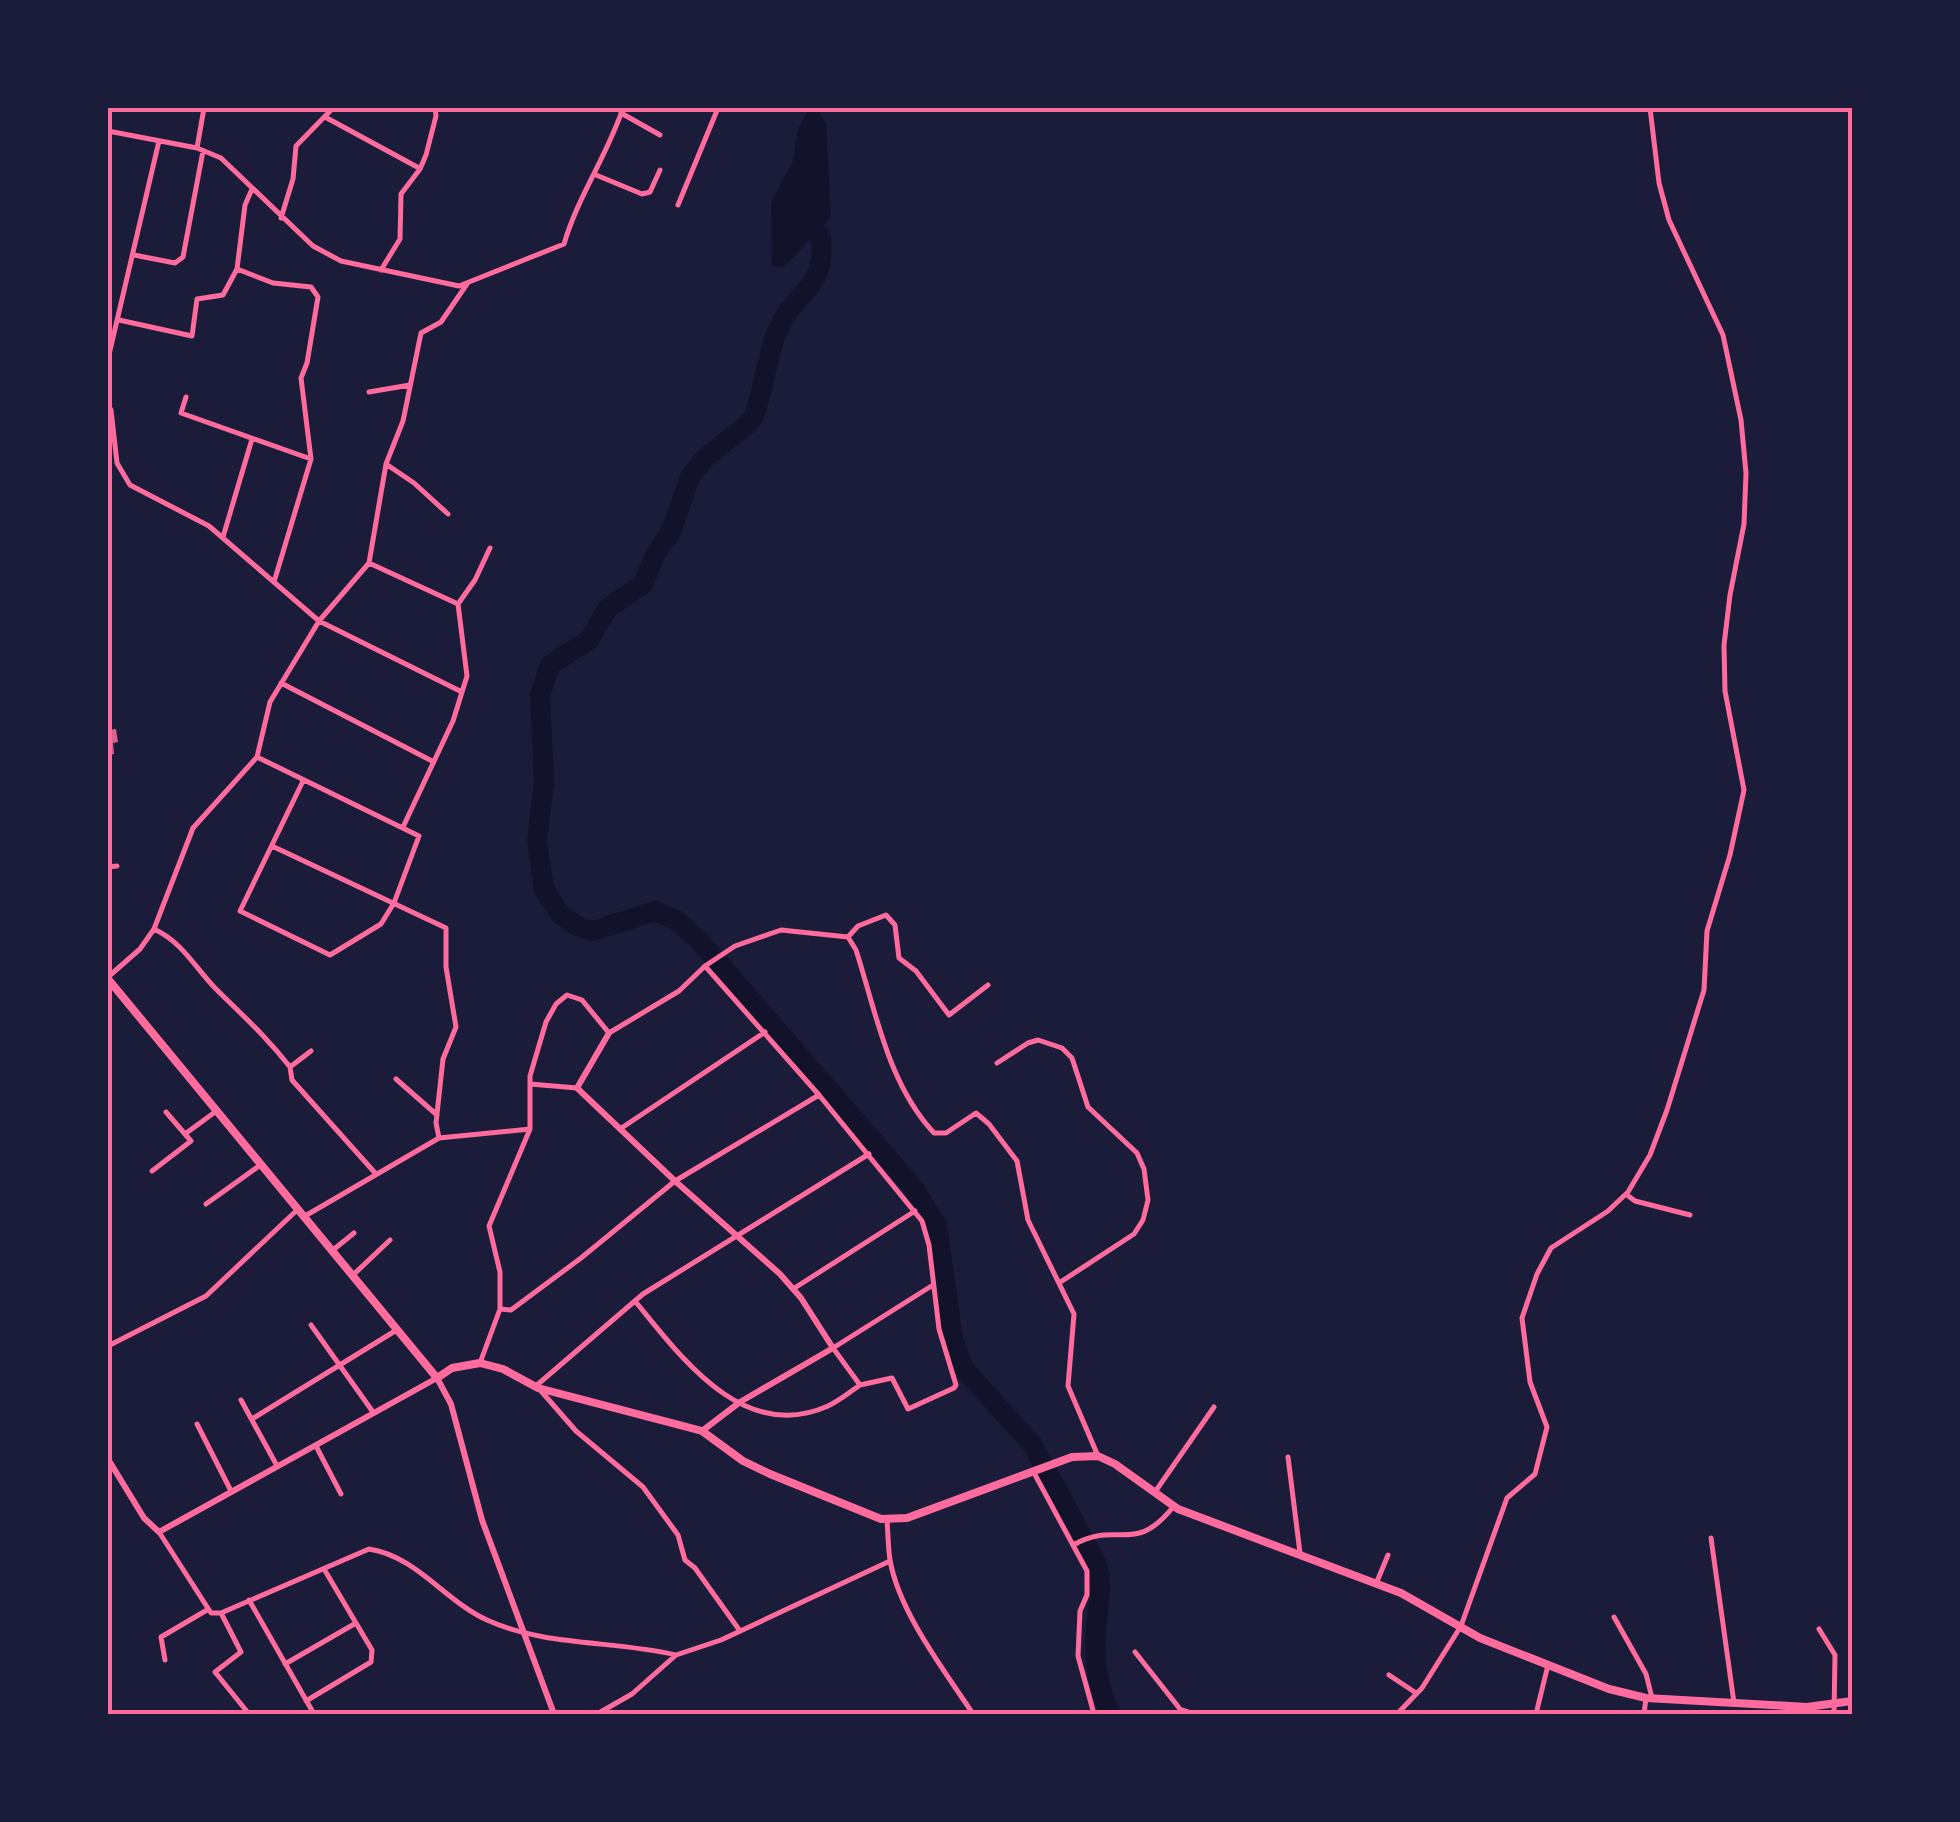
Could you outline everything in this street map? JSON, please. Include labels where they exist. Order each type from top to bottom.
[{"type":"main road","points":[[108,978],[436,1378],[452,1368],[480,1362],[503,1368],[537,1387],[702,1432],[743,1461],[887,1520],[907,1518],[1052,1464],[1098,1456],[1174,1506],[1422,1603],[1480,1638],[1608,1690],[1649,1698],[1807,1707],[1852,1701]]},
{"type":"street","points":[[134,255],[175,263],[184,257],[204,108]]},
{"type":"street","points":[[281,218],[293,179],[296,146],[333,108]]},
{"type":"street","points":[[380,270],[400,239],[401,194],[420,169],[436,116],[434,108]]},
{"type":"street","points":[[678,205],[718,108]]},
{"type":"street","points":[[1397,1714],[1417,1694],[1461,1626],[1506,1498],[1536,1474],[1547,1427],[1530,1382],[1522,1318],[1551,1248],[1608,1212],[1626,1194],[1650,1155],[1704,990],[1706,931],[1730,855],[1744,790],[1724,691],[1726,629],[1744,524],[1742,420],[1724,334],[1669,220],[1650,108]]},
{"type":"street","points":[[108,130],[200,149],[230,165],[281,218],[314,246],[341,260],[458,286],[564,244],[575,207],[596,175],[622,110],[660,134]]},
{"type":"street","points":[[325,117],[420,169]]},
{"type":"street","points":[[108,359],[159,140]]},
{"type":"street","points":[[596,175],[642,194],[650,192],[660,170]]},
{"type":"street","points":[[119,320],[192,336],[197,299],[224,295],[237,269],[245,206],[252,190]]},
{"type":"street","points":[[237,269],[273,283],[311,287],[318,297],[301,378],[311,459],[274,582]]},
{"type":"street","points":[[108,978],[140,949],[154,929],[192,828],[257,757],[270,702],[319,621],[369,563],[386,464],[396,446],[422,333],[441,322],[468,284]]},
{"type":"street","points":[[369,392],[411,385]]},
{"type":"street","points":[[186,397],[181,413],[311,459]]},
{"type":"street","points":[[108,406],[117,464],[130,485],[209,526],[319,621],[460,691]]},
{"type":"street","points":[[223,538],[252,439]]},
{"type":"street","points":[[386,464],[448,514]]},
{"type":"street","points":[[403,827],[453,721],[467,676],[458,604],[476,580],[490,548]]},
{"type":"street","points":[[369,563],[458,604]]},
{"type":"street","points":[[282,683],[432,761]]},
{"type":"street","points":[[257,757],[420,836],[394,904],[381,924],[330,955],[240,910],[303,781]]},
{"type":"street","points":[[272,846],[446,928],[446,967],[456,1027],[443,1060],[437,1116],[439,1138]]},
{"type":"street","points":[[108,867],[117,866]]},
{"type":"street","points":[[848,937],[858,926],[886,915],[895,925],[899,958],[916,971],[949,1014],[988,985]]},
{"type":"street","points":[[154,929],[174,938],[216,989],[261,1030],[290,1067],[292,1080],[376,1174]]},
{"type":"street","points":[[577,1088],[610,1033],[680,991],[704,966],[735,946],[782,930],[848,937]]},
{"type":"street","points":[[848,937],[856,950],[897,1078],[920,1118],[934,1133],[946,1134],[976,1113],[990,1124],[1017,1162],[1028,1220],[1074,1314],[1068,1386],[1098,1456]]},
{"type":"street","points":[[634,1300],[693,1372],[763,1416],[804,1414],[829,1406],[860,1385],[892,1378],[908,1408],[954,1388],[939,1329],[929,1245],[922,1220],[765,1032],[704,966]]},
{"type":"street","points":[[480,1362],[500,1309],[500,1272],[489,1226],[530,1128],[530,1084],[546,1022],[556,1004],[567,996],[582,1000],[610,1033]]},
{"type":"street","points":[[620,1128],[765,1032]]},
{"type":"street","points":[[997,1063],[1028,1042],[1038,1040],[1062,1048],[1072,1058],[1088,1107],[1137,1152],[1144,1168],[1148,1200],[1144,1220],[1134,1234],[1059,1283]]},
{"type":"street","points":[[290,1067],[311,1051]]},
{"type":"street","points":[[396,1079],[437,1116]]},
{"type":"street","points":[[530,1084],[577,1088],[740,1236],[793,1289],[860,1385]]},
{"type":"street","points":[[500,1309],[511,1310],[675,1181],[819,1095]]},
{"type":"street","points":[[152,1171],[191,1141],[166,1112]]},
{"type":"street","points":[[185,1134],[215,1112]]},
{"type":"street","points":[[108,1346],[206,1296],[299,1214],[439,1138],[530,1128]]},
{"type":"street","points":[[740,1632],[686,1560],[678,1535],[643,1487],[576,1432],[537,1387],[634,1300],[869,1154]]},
{"type":"street","points":[[206,1204],[259,1166]]},
{"type":"street","points":[[1626,1194],[1636,1201],[1690,1215]]},
{"type":"street","points":[[793,1289],[916,1211]]},
{"type":"street","points":[[331,1252],[354,1233]]},
{"type":"street","points":[[351,1277],[390,1240]]},
{"type":"street","points":[[702,1432],[740,1402],[933,1286]]},
{"type":"street","points":[[311,1326],[372,1412]]},
{"type":"street","points":[[252,1420],[395,1331]]},
{"type":"street","points":[[159,1532],[436,1378],[451,1404],[482,1520],[554,1714]]},
{"type":"street","points":[[241,1400],[276,1464]]},
{"type":"street","points":[[1155,1492],[1214,1408]]},
{"type":"street","points":[[198,1424],[231,1491]]},
{"type":"street","points":[[315,1443],[341,1494]]},
{"type":"street","points":[[1288,1457],[1300,1555]]},
{"type":"street","points":[[108,1459],[211,1614],[369,1550],[388,1552],[486,1620],[522,1632],[592,1644],[630,1644],[676,1655]]},
{"type":"street","points":[[1033,1471],[1087,1571],[1078,1656],[1094,1714]]},
{"type":"street","points":[[1073,1545],[1090,1535],[1143,1534],[1157,1527],[1174,1506]]},
{"type":"street","points":[[887,1520],[890,1561],[902,1595],[929,1647],[972,1714]]},
{"type":"street","points":[[1711,1538],[1734,1703]]},
{"type":"street","points":[[1376,1584],[1388,1555]]},
{"type":"street","points":[[597,1714],[632,1694],[676,1655],[740,1632],[890,1561]]},
{"type":"street","points":[[306,1701],[371,1662],[372,1650],[324,1568]]},
{"type":"street","points":[[249,1600],[314,1714]]},
{"type":"street","points":[[165,1660],[161,1637],[208,1609]]},
{"type":"street","points":[[221,1613],[242,1652],[215,1672],[249,1714]]},
{"type":"street","points":[[1614,1617],[1646,1674],[1649,1698],[1644,1714]]},
{"type":"street","points":[[285,1664],[356,1623]]},
{"type":"street","points":[[1819,1629],[1835,1654],[1834,1714]]},
{"type":"street","points":[[1134,1652],[1180,1710],[1194,1714]]},
{"type":"street","points":[[1536,1714],[1548,1666]]},
{"type":"street","points":[[1389,1676],[1417,1694]]},
{"type":"shaded area","points":[[809,108],[816,108],[826,124],[831,217],[784,267],[772,266],[771,203],[793,161],[798,129]]},
{"type":"building","points":[[116,729],[118,742],[113,743],[114,754],[108,755],[108,730]]},
{"type":"waterway","points":[[821,236],[819,269],[777,332],[754,416],[705,458],[690,477],[670,534],[656,553],[643,584],[608,608],[589,640],[550,665],[540,695],[544,782],[537,841],[544,889],[560,914],[593,931],[655,911],[676,920],[699,940],[913,1187],[937,1226],[953,1339],[963,1368],[1032,1444],[1097,1564],[1100,1585],[1096,1656],[1102,1692],[1111,1714]]}]
